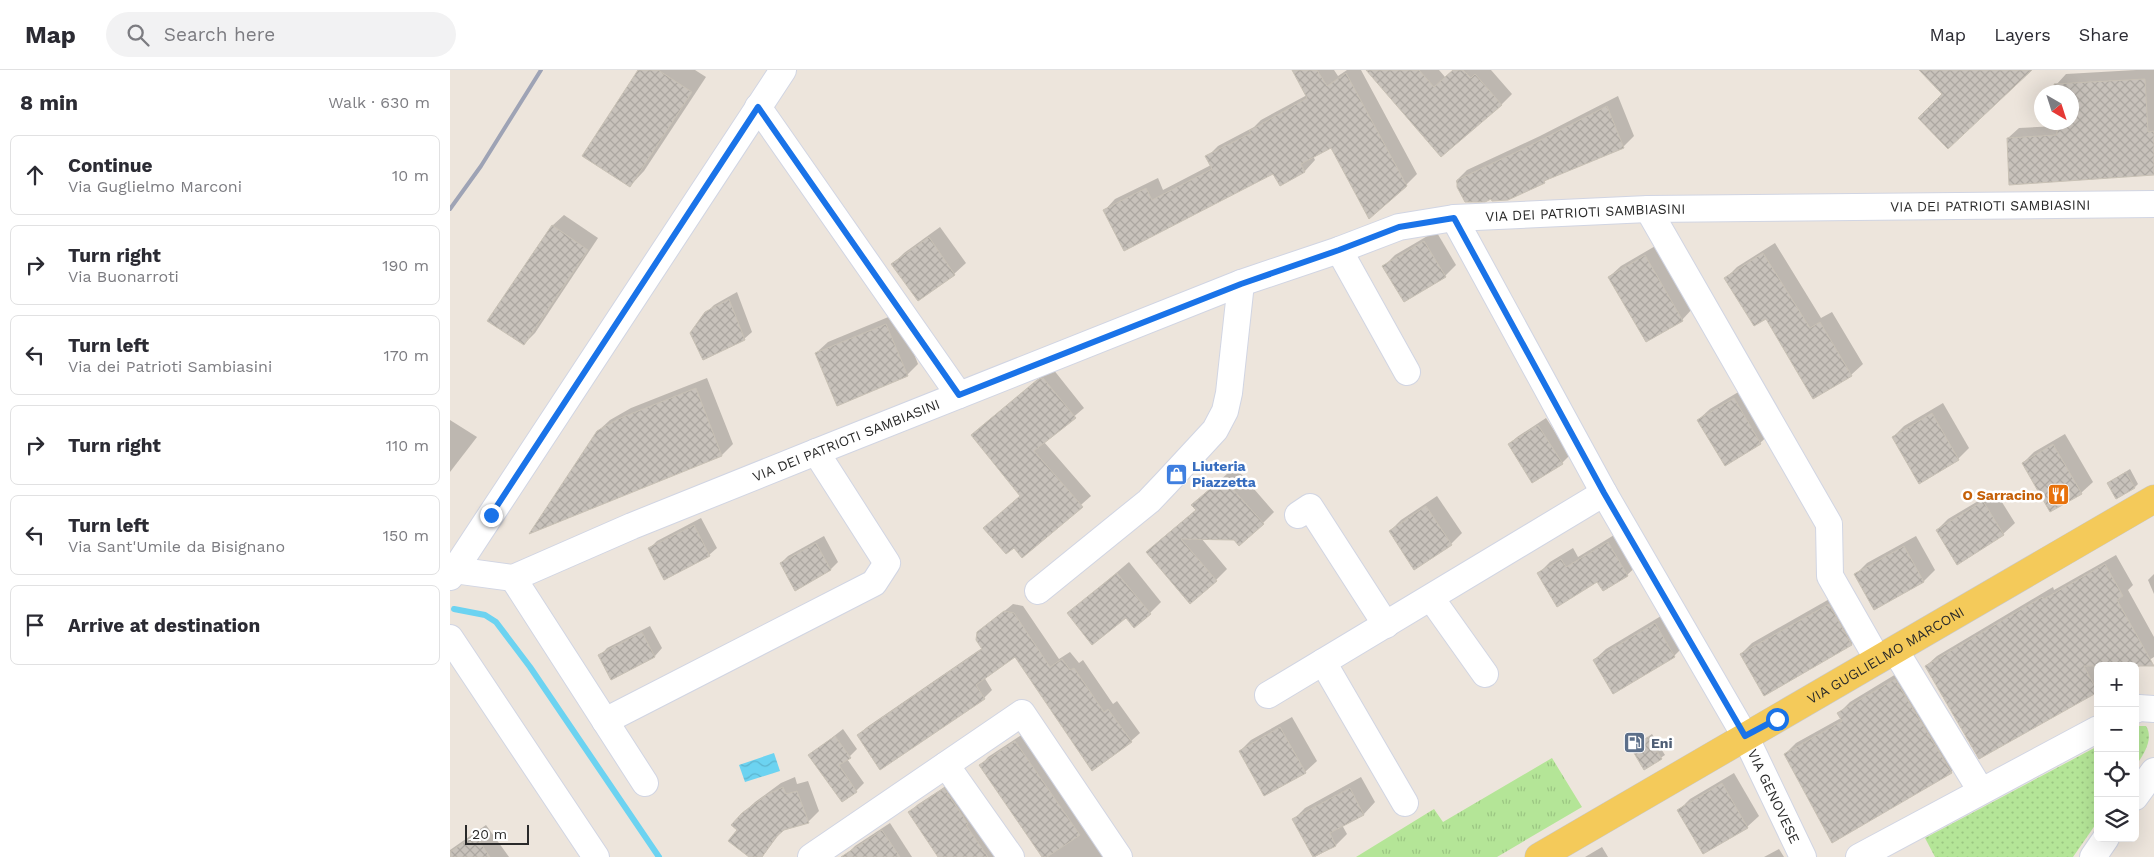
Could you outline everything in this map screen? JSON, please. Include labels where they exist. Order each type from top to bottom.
[{"type":"main road","name":"VIA GUGLIELMO MARCONI","points":[[1539,857],[2154,499]]},
{"type":"street","points":[[645,783],[513,578],[452,574],[782,70]]},
{"type":"street","points":[[758,107],[959,395]]},
{"type":"street","name":"VIA DEI PATRIOTI SAMBIASINI","points":[[513,578],[632,526],[959,395],[1241,284],[1399,227],[1454,218],[1648,209],[2154,204]]},
{"type":"street","points":[[1648,209],[1829,524],[1830,576],[1980,792]]},
{"type":"street","name":"VIA GENOVESE","points":[[1454,218],[1604,493],[1745,736],[1803,857]]},
{"type":"street","points":[[1339,250],[1407,372]]},
{"type":"street","points":[[1038,591],[1149,501],[1214,430],[1225,411],[1229,393],[1241,284]]},
{"type":"street","points":[[605,721],[874,583],[887,563],[816,452]]},
{"type":"street","points":[[1268,695],[1604,493]]},
{"type":"street","points":[[1298,515],[1310,507],[1386,625]]},
{"type":"street","points":[[1431,598],[1485,674]]},
{"type":"street","points":[[450,638],[596,857]]},
{"type":"street","points":[[1323,662],[1405,803]]},
{"type":"street","points":[[2139,708],[2154,709]]},
{"type":"street","points":[[815,856],[1022,713],[1119,857]]},
{"type":"street","points":[[1859,857],[2094,731]]},
{"type":"street","points":[[946,765],[1011,857]]},
{"type":"street","points":[[2139,792],[2154,771]]},
{"type":"street","points":[[2093,857],[2103,842]]},
{"type":"green space","points":[[2139,726],[2146,726],[2148,731],[2149,736],[2145,752],[2139,761]]},
{"type":"green space","points":[[2094,748],[2094,827],[2073,857],[1935,857],[1925,838]]},
{"type":"green space","points":[[1552,758],[1582,807],[1497,857],[1356,857],[1434,809],[1443,822]]},
{"type":"water","points":[[774,753],[780,771],[745,782],[739,765]]},
{"type":"building","points":[[638,70],[658,70],[692,92],[630,187],[582,156]]},
{"type":"building","points":[[1292,70],[1317,70],[1327,86],[1346,73],[1407,186],[1369,219],[1331,148],[1301,164],[1305,172],[1280,186],[1273,174],[1124,251],[1103,210],[1146,188],[1152,200],[1212,169],[1205,156],[1251,133],[1249,131],[1307,98]]},
{"type":"building","points":[[1366,70],[1419,70],[1434,87],[1453,70],[1463,70],[1471,78],[1475,74],[1502,105],[1441,157]]},
{"type":"building","points":[[1919,70],[2032,70],[1948,149],[1918,118],[1942,94]]},
{"type":"building","points":[[2145,79],[2148,132],[2154,131],[2154,175],[2009,185],[2007,138],[2057,135],[2057,130],[2079,130],[2079,85],[2054,84]]},
{"type":"building","points":[[1607,106],[1624,148],[1544,181],[1545,183],[1508,200],[1492,201],[1491,199],[1485,202],[1465,202],[1457,187],[1457,180]]},
{"type":"building","points":[[552,225],[588,250],[524,345],[487,321]]},
{"type":"building","points":[[929,237],[955,275],[918,301],[891,264]]},
{"type":"building","points":[[1424,241],[1446,277],[1404,302],[1382,266]]},
{"type":"building","points":[[1763,253],[1810,328],[1820,322],[1852,376],[1813,399],[1766,319],[1754,326],[1724,278]]},
{"type":"building","points":[[1645,255],[1683,321],[1646,342],[1608,277]]},
{"type":"building","points":[[729,299],[745,340],[703,360],[690,333],[705,312]]},
{"type":"building","points":[[886,324],[908,376],[837,406],[815,353]]},
{"type":"building","points":[[1043,378],[1076,418],[1034,451],[1083,507],[1022,558],[1014,548],[1006,554],[983,528],[1020,496],[971,435],[1037,380]]},
{"type":"building","points":[[696,388],[722,456],[529,534],[597,431],[618,419]]},
{"type":"building","points":[[1734,398],[1761,444],[1725,466],[1697,420]]},
{"type":"building","points":[[1932,413],[1959,460],[1919,484],[1892,437]]},
{"type":"building","points":[[1538,425],[1563,464],[1532,483],[1508,444]]},
{"type":"building","points":[[2053,444],[2082,494],[2050,512],[2022,463]]},
{"type":"building","points":[[2126,472],[2135,488],[2116,499],[2107,483]]},
{"type":"building","points":[[1223,478],[1264,524],[1239,546],[1234,540],[1181,539],[1217,581],[1190,604],[1146,552],[1196,510],[1191,505]]},
{"type":"building","points":[[1983,501],[2004,535],[1957,565],[1936,530]]},
{"type":"building","points":[[1426,506],[1452,545],[1414,570],[1389,531]]},
{"type":"building","points":[[694,525],[710,556],[664,580],[648,548]]},
{"type":"building","points":[[1608,542],[1628,576],[1603,591],[1597,582],[1557,607],[1537,573],[1561,559],[1566,567]]},
{"type":"building","points":[[816,543],[831,570],[795,591],[780,563]]},
{"type":"building","points":[[1904,546],[1924,582],[1874,610],[1854,574]]},
{"type":"building","points":[[2105,564],[2123,596],[2117,600],[2154,666],[2139,666],[2139,662],[2094,662],[2094,666],[2084,666],[2094,685],[2094,694],[1979,759],[1925,666],[2042,597],[2044,599]]},
{"type":"building","points":[[1117,573],[1151,614],[1134,628],[1126,618],[1092,645],[1067,613]]},
{"type":"building","points":[[1829,604],[1852,645],[1764,696],[1740,654]]},
{"type":"building","points":[[1004,611],[1014,613],[1050,667],[1062,659],[1070,670],[1074,668],[1104,712],[1108,709],[1132,742],[1092,771],[1015,657],[976,685],[985,699],[880,770],[857,735],[982,649],[976,640],[977,632]]},
{"type":"building","points":[[1655,623],[1675,657],[1613,694],[1593,660]]},
{"type":"building","points":[[642,632],[655,657],[611,680],[598,655]]},
{"type":"building","points":[[1895,679],[1952,773],[1832,843],[1784,754],[1842,721],[1837,713]]},
{"type":"building","points":[[1280,727],[1306,773],[1264,796],[1239,751]]},
{"type":"building","points":[[835,736],[851,758],[839,765],[857,792],[842,802],[808,755]]},
{"type":"building","points":[[1648,737],[1662,759],[1644,770],[1631,748]]},
{"type":"building","points":[[1015,741],[1080,835],[1047,857],[1042,857],[979,765]]},
{"type":"building","points":[[1722,783],[1748,828],[1703,854],[1677,810]]},
{"type":"building","points":[[783,787],[786,794],[797,791],[809,823],[784,830],[776,837],[762,857],[749,857],[728,841],[737,830],[731,825],[742,813],[768,794]]},
{"type":"building","points":[[944,788],[988,857],[938,857],[908,812]]},
{"type":"building","points":[[1350,788],[1364,815],[1330,833],[1336,846],[1313,857],[1292,819]]},
{"type":"building","points":[[882,830],[900,857],[841,857]]},
{"type":"building","points":[[475,835],[490,857],[450,857],[450,852]]},
{"type":"waterway","points":[[454,609],[485,615],[496,622],[530,667],[659,857]]},
{"type":"railway","points":[[450,209],[481,166],[541,70]]},
{"type":"place","name":"Liuteria Piazzetta","points":[[1176,474]]},
{"type":"place","name":"O Sarracino","points":[[2059,495]]},
{"type":"place","name":"Eni","points":[[1635,743]]},
{"type":"route","points":[[491,515],[758,107],[959,395],[1241,284],[1399,227],[1454,218],[1604,493],[1745,736],[1777,719]]}]
